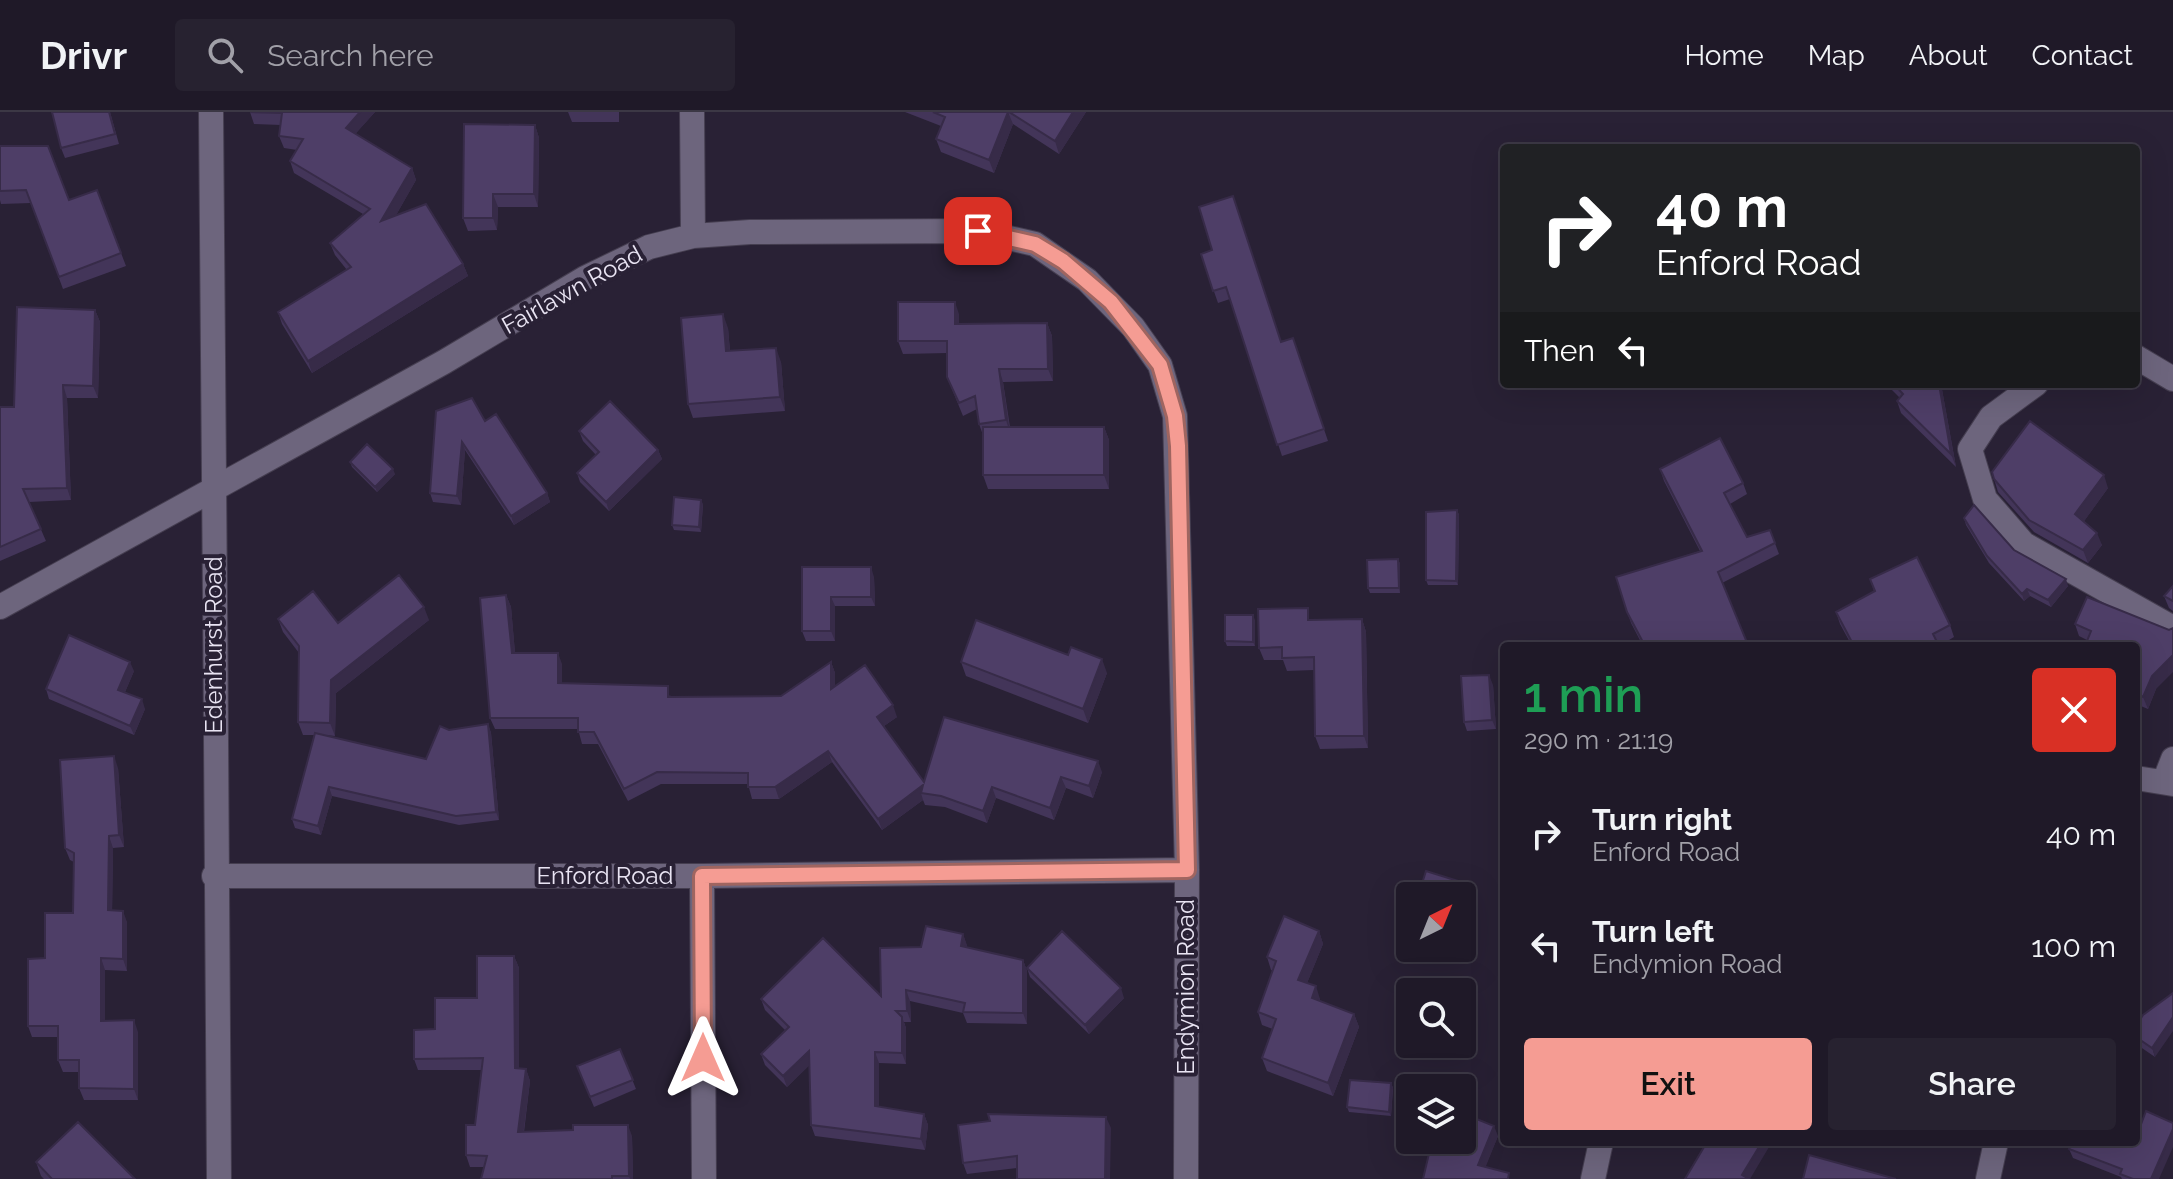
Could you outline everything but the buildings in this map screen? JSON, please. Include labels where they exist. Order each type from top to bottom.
[{"type":"street","name":"Edenhurst Road","points":[[211,112],[218,485],[214,591],[214,876],[219,1179]]},
{"type":"street","points":[[692,112],[693,236]]},
{"type":"street","name":"Fairlawn Road","points":[[0,607],[444,362],[624,258],[693,236],[750,232],[978,231],[1008,235],[1035,244],[1087,280],[1133,327],[1160,365]]},
{"type":"street","points":[[2140,359],[2173,379]]},
{"type":"street","name":"Endymion Road","points":[[1160,365],[1175,416],[1178,446],[1187,870],[1186,1179]]},
{"type":"street","points":[[2031,388],[1991,417],[1970,449],[1985,499],[2035,551],[2173,628]]},
{"type":"street","points":[[2140,778],[2170,775]]},
{"type":"street","name":"Enford Road","points":[[214,876],[702,876],[1187,870]]},
{"type":"street","points":[[702,876],[704,1179]]},
{"type":"street","points":[[1593,1179],[1600,1146]]},
{"type":"street","points":[[1988,1179],[1995,1146]]},
{"type":"route","points":[[703,1058],[702,876],[1187,870],[1178,446],[1170,389],[1150,348],[1111,302],[1087,280],[1035,244],[1008,235],[978,231]]}]
